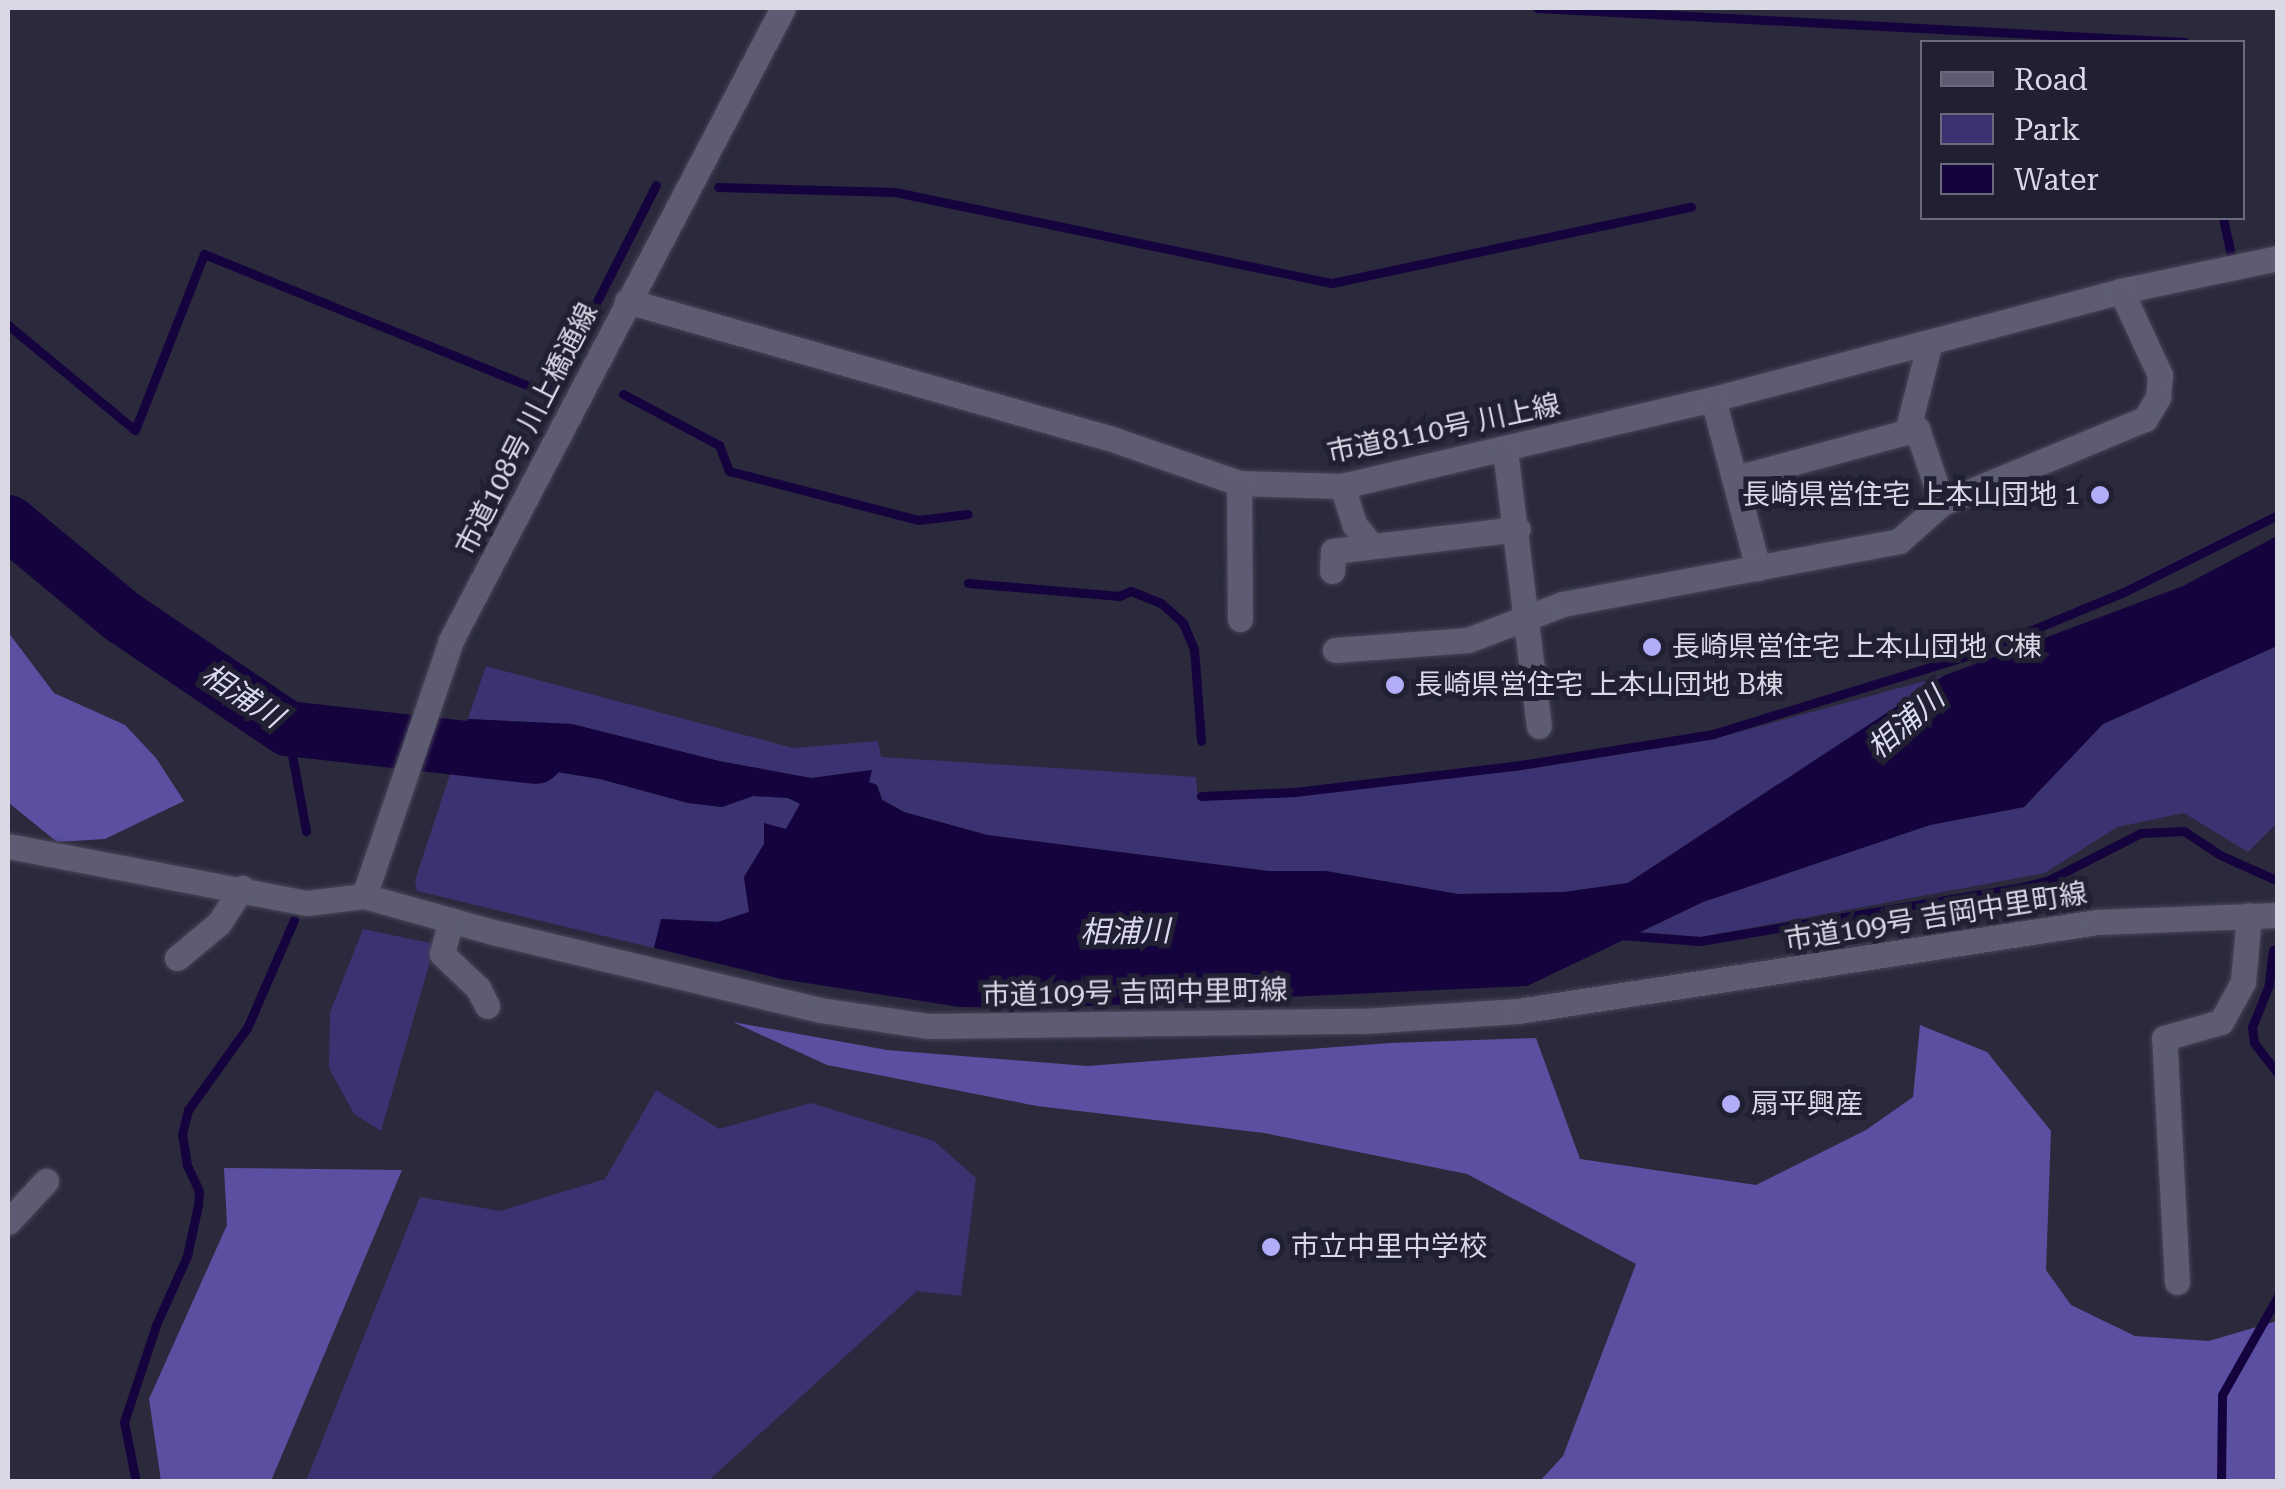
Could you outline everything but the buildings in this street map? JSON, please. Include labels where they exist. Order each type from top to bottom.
[{"type":"street","name":"市道108号 川上橋通線","points":[[364,896],[451,640],[783,8]]},
{"type":"street","name":"市道8110号 川上線","points":[[627,301],[1112,439],[1239,483],[1342,486],[1713,399],[2121,291],[2278,258]]},
{"type":"street","points":[[1335,650],[1468,640],[1562,604],[1899,541],[1942,503],[2145,419],[2158,397],[2160,374],[2121,291]]},
{"type":"street","points":[[1907,432],[1930,342]]},
{"type":"street","points":[[1713,399],[1758,568]]},
{"type":"street","points":[[1736,478],[1917,429],[1942,503]]},
{"type":"street","points":[[1505,450],[1518,529],[1539,726]]},
{"type":"street","points":[[1239,483],[1240,619]]},
{"type":"street","points":[[1342,486],[1354,524],[1372,546]]},
{"type":"street","points":[[1332,571],[1333,550],[1518,529]]},
{"type":"street","name":"市道109号 吉岡中里町線","points":[[8,846],[307,903],[364,896],[820,1010],[929,1026],[1364,1021],[1518,1011],[2098,922],[2278,915]]},
{"type":"street","points":[[177,958],[219,923],[242,888]]},
{"type":"street","points":[[2177,1282],[2164,1038],[2221,1022],[2243,982],[2249,916]]},
{"type":"street","points":[[451,920],[442,954],[478,988],[487,1006]]},
{"type":"street","points":[[8,1222],[46,1181]]},
{"type":"green space","points":[[2277,646],[2277,823],[2248,852],[2184,813],[2117,827],[2045,873],[1701,937],[1641,932],[1703,902],[1930,825],[2024,807],[2103,724]]},
{"type":"green space","points":[[486,666],[793,748],[878,741],[881,757],[1196,777],[1198,800],[1295,796],[1529,769],[1710,740],[1943,676],[1628,883],[1564,892],[1458,894],[1326,871],[1268,871],[987,835],[904,812],[882,799],[877,785],[869,782],[871,770],[811,778],[719,761],[572,724],[468,719]]},
{"type":"green space","points":[[501,763],[600,779],[688,803],[722,807],[753,796],[788,798],[801,804],[786,829],[764,824],[764,844],[744,877],[749,912],[718,922],[662,919],[654,948],[417,891],[415,880],[453,765]]},
{"type":"green space","points":[[363,929],[435,944],[381,1131],[354,1114],[329,1068],[330,1012]]},
{"type":"green space","points":[[656,1090],[719,1129],[811,1103],[934,1141],[976,1178],[961,1296],[917,1291],[708,1481],[306,1481],[420,1197],[500,1211],[605,1179]]},
{"type":"shaded area","points":[[8,632],[54,693],[125,725],[156,758],[184,801],[105,839],[57,842],[9,803]]},
{"type":"shaded area","points":[[733,1022],[887,1050],[1087,1066],[1390,1043],[1536,1038],[1580,1159],[1756,1185],[1866,1130],[1913,1097],[1920,1025],[1987,1052],[2051,1131],[2046,1270],[2071,1305],[2135,1336],[2209,1341],[2277,1321],[2277,1481],[1540,1481],[1563,1456],[1636,1264],[1467,1174],[1264,1133],[1037,1106],[827,1065]]},
{"type":"shaded area","points":[[224,1168],[402,1170],[271,1481],[161,1481],[149,1399],[227,1225]]},
{"type":"water","points":[[2277,536],[2277,646],[2103,724],[2024,807],[1930,825],[1703,902],[1527,986],[1044,1008],[960,1007],[781,979],[654,948],[661,919],[718,922],[749,912],[744,877],[764,844],[764,823],[786,829],[800,804],[788,798],[753,796],[722,807],[688,803],[600,779],[502,763],[453,765],[468,719],[572,724],[719,761],[811,778],[872,770],[869,782],[877,785],[882,800],[904,812],[987,835],[1268,871],[1326,871],[1458,894],[1564,892],[1628,883],[1943,676],[2183,586]]},
{"type":"waterway","points":[[1537,8],[2147,40]]},
{"type":"waterway","points":[[8,325],[135,430],[204,254],[539,390],[555,384],[656,185]]},
{"type":"waterway","points":[[718,187],[895,192],[1332,283],[1691,207]]},
{"type":"waterway","points":[[2223,220],[2233,264]]},
{"type":"waterway","points":[[623,394],[719,445],[729,471],[918,520],[968,514]]},
{"type":"waterway","points":[[1201,796],[1295,792],[1514,766],[1713,734],[1976,653],[2124,592],[2278,515]]},
{"type":"waterway","name":"相浦川","points":[[8,522],[123,617],[287,728],[535,756]]},
{"type":"waterway","points":[[968,583],[1119,596],[1131,591],[1161,603],[1183,623],[1194,649],[1201,741]]},
{"type":"waterway","points":[[287,728],[306,831]]},
{"type":"waterway","points":[[1620,935],[1700,941],[2018,888],[2049,880],[2141,833],[2184,831],[2220,855],[2278,881]]},
{"type":"waterway","points":[[136,1482],[124,1422],[156,1325],[187,1256],[198,1205],[199,1191],[187,1165],[182,1134],[188,1110],[247,1028],[294,920]]},
{"type":"waterway","points":[[2273,950],[2269,985],[2252,1027],[2254,1043],[2278,1074]]},
{"type":"waterway","points":[[2221,1482],[2222,1395],[2278,1296]]},
{"type":"place","name":"長崎県営住宅 上本山団地 1","points":[[2100,495]]},
{"type":"place","name":"長崎県営住宅 上本山団地 C棟","points":[[1652,647]]},
{"type":"place","name":"長崎県営住宅 上本山団地 B棟","points":[[1395,685]]},
{"type":"place","name":"扇平興産","points":[[1731,1104]]},
{"type":"place","name":"市立中里中学校","points":[[1271,1247]]}]
